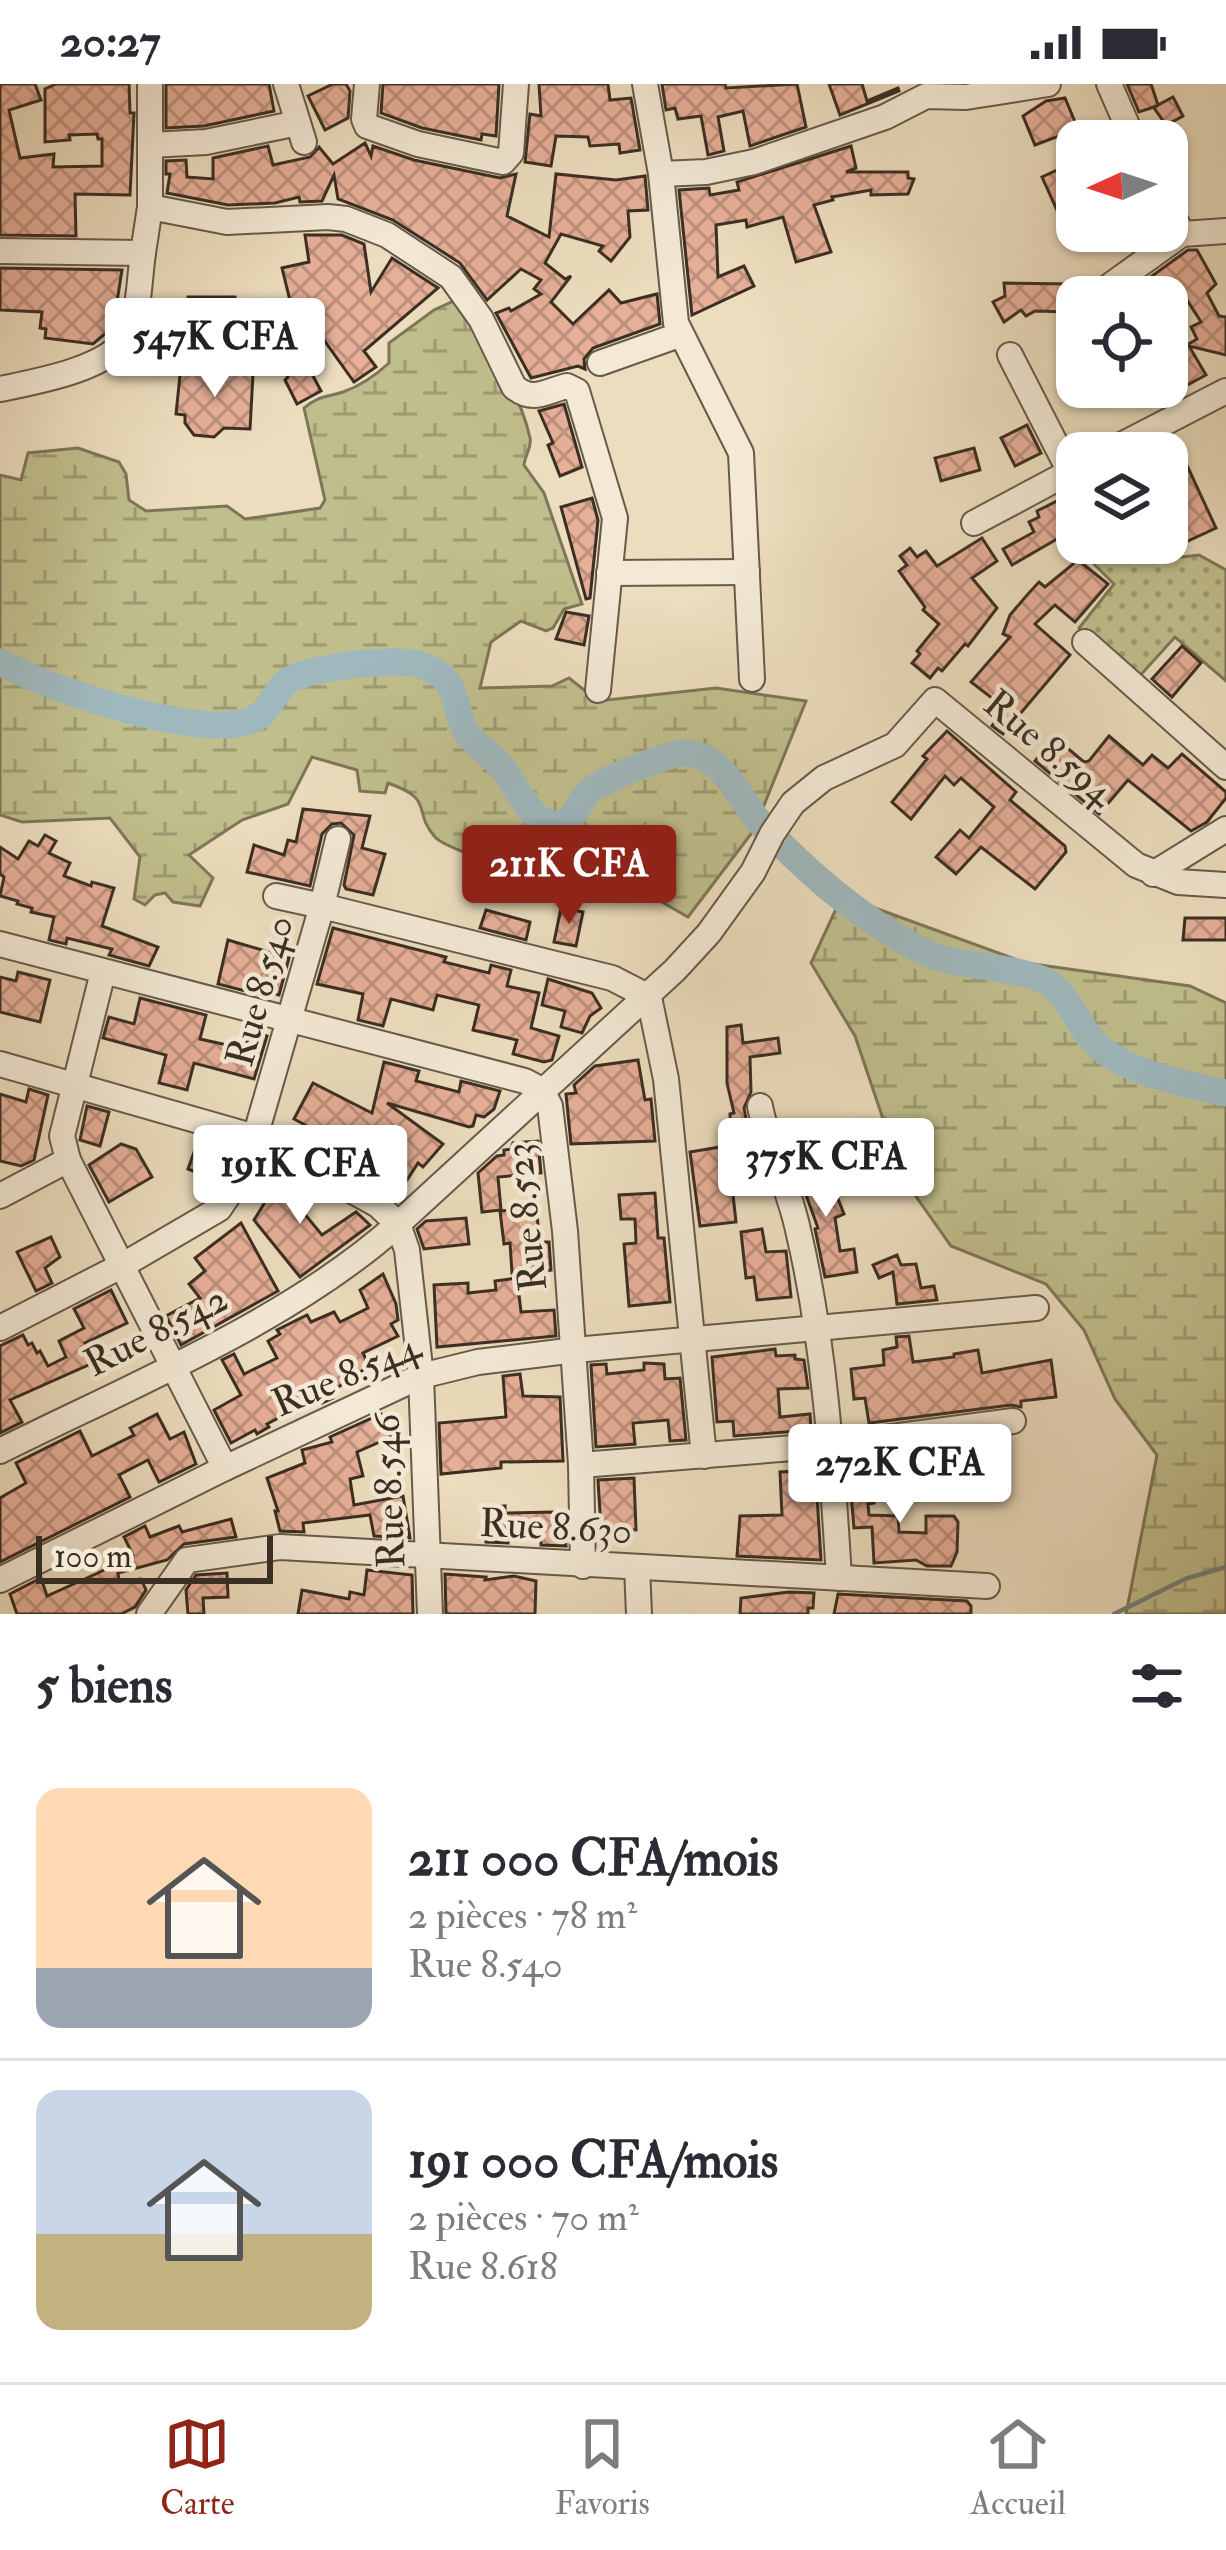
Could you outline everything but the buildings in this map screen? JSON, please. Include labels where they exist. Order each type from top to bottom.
[{"type":"street","points":[[0,389],[58,377],[115,351],[133,322],[150,207],[150,84]]},
{"type":"street","points":[[150,145],[302,133],[286,84]]},
{"type":"street","points":[[368,84],[367,126],[418,144],[503,162],[508,160],[516,84]]},
{"type":"street","points":[[645,84],[661,174],[678,329],[741,453],[752,679]]},
{"type":"street","points":[[661,174],[725,170],[754,162],[885,118],[926,95],[966,97],[1048,84]]},
{"type":"street","points":[[1109,84],[1125,120]]},
{"type":"street","points":[[150,207],[227,222],[346,219],[387,236],[451,277],[481,319],[514,387],[523,395],[533,398],[567,386],[577,391],[615,518],[598,690]]},
{"type":"street","points":[[1188,234],[1226,231]]},
{"type":"street","points":[[0,251],[143,253]]},
{"type":"street","points":[[1124,276],[1157,252]]},
{"type":"street","points":[[600,363],[678,329]]},
{"type":"street","points":[[1010,355],[1056,439]]},
{"type":"street","points":[[1147,432],[1226,391]]},
{"type":"street","points":[[974,523],[1056,479]]},
{"type":"street","points":[[609,573],[747,572]]},
{"type":"street","points":[[1085,642],[1226,767]]},
{"type":"street","name":"Rue 8.594","points":[[709,933],[753,872],[793,803],[824,778],[895,745],[935,700],[1111,847],[1153,874],[1178,882],[1226,885]]},
{"type":"street","points":[[1153,874],[1226,829]]},
{"type":"street","points":[[276,896],[322,906],[338,839]]},
{"type":"street","name":"Rue 8.540","points":[[0,1328],[219,1209],[255,1137],[322,906],[613,978],[650,997]]},
{"type":"street","name":"Rue 8.542","points":[[0,1451],[298,1298],[364,1255],[650,997],[709,933]]},
{"type":"street","name":"Rue 8.523","points":[[0,944],[524,1081],[542,1090],[550,1106],[575,1350],[583,1566]]},
{"type":"street","points":[[103,972],[62,1136],[68,1160],[225,1468]]},
{"type":"street","points":[[650,997],[666,1078],[704,1456]]},
{"type":"street","points":[[0,1064],[255,1137],[378,1205],[398,1224]]},
{"type":"street","points":[[760,1106],[798,1229],[818,1328],[839,1579]]},
{"type":"street","points":[[0,1196],[68,1160]]},
{"type":"street","name":"Rue 8.546","points":[[398,1224],[407,1250],[421,1376],[430,1614]]},
{"type":"street","name":"Rue 8.544","points":[[0,1580],[421,1376],[478,1362],[575,1350],[1036,1308]]},
{"type":"street","points":[[581,1466],[831,1445],[1013,1421]]},
{"type":"street","name":"Rue 8.630","points":[[149,1614],[187,1560],[280,1547],[987,1586]]},
{"type":"street","points":[[637,1568],[639,1614]]},
{"type":"green space","points":[[456,300],[518,402],[530,441],[524,465],[544,493],[582,604],[564,609],[546,631],[521,621],[491,642],[480,688],[552,686],[569,678],[598,701],[716,688],[806,701],[754,830],[688,917],[627,882],[569,861],[533,873],[452,847],[435,837],[418,800],[403,789],[388,783],[385,793],[360,791],[357,770],[312,757],[288,804],[242,820],[189,855],[213,878],[200,906],[173,902],[165,893],[145,905],[134,899],[140,857],[110,818],[22,822],[0,815],[0,475],[21,480],[28,453],[78,448],[119,462],[126,474],[129,500],[146,511],[227,506],[245,519],[320,508],[325,500],[304,408],[373,376],[389,363],[389,343]]},
{"type":"green space","points":[[1199,555],[1226,570],[1226,681],[1175,637],[1137,679],[1079,628],[1114,584],[1094,564],[1188,564],[1188,556]]},
{"type":"green space","points":[[842,896],[1026,963],[1190,986],[1226,1003],[1226,1614],[1126,1614],[1157,1455],[1115,1399],[1084,1330],[1046,1284],[951,1246],[903,1178],[855,1036],[811,963]]},
{"type":"waterway","points":[[0,662],[124,709],[197,724],[228,725],[258,717],[283,686],[299,676],[374,663],[421,665],[448,684],[467,733],[502,767],[531,811],[556,824],[568,820],[592,789],[610,779],[677,754],[703,757],[720,769],[762,825],[796,858],[887,931],[943,959],[1040,978],[1062,995],[1105,1052],[1155,1075],[1226,1093]]},
{"type":"waterway","points":[[1114,1614],[1185,1579],[1226,1567]]}]
